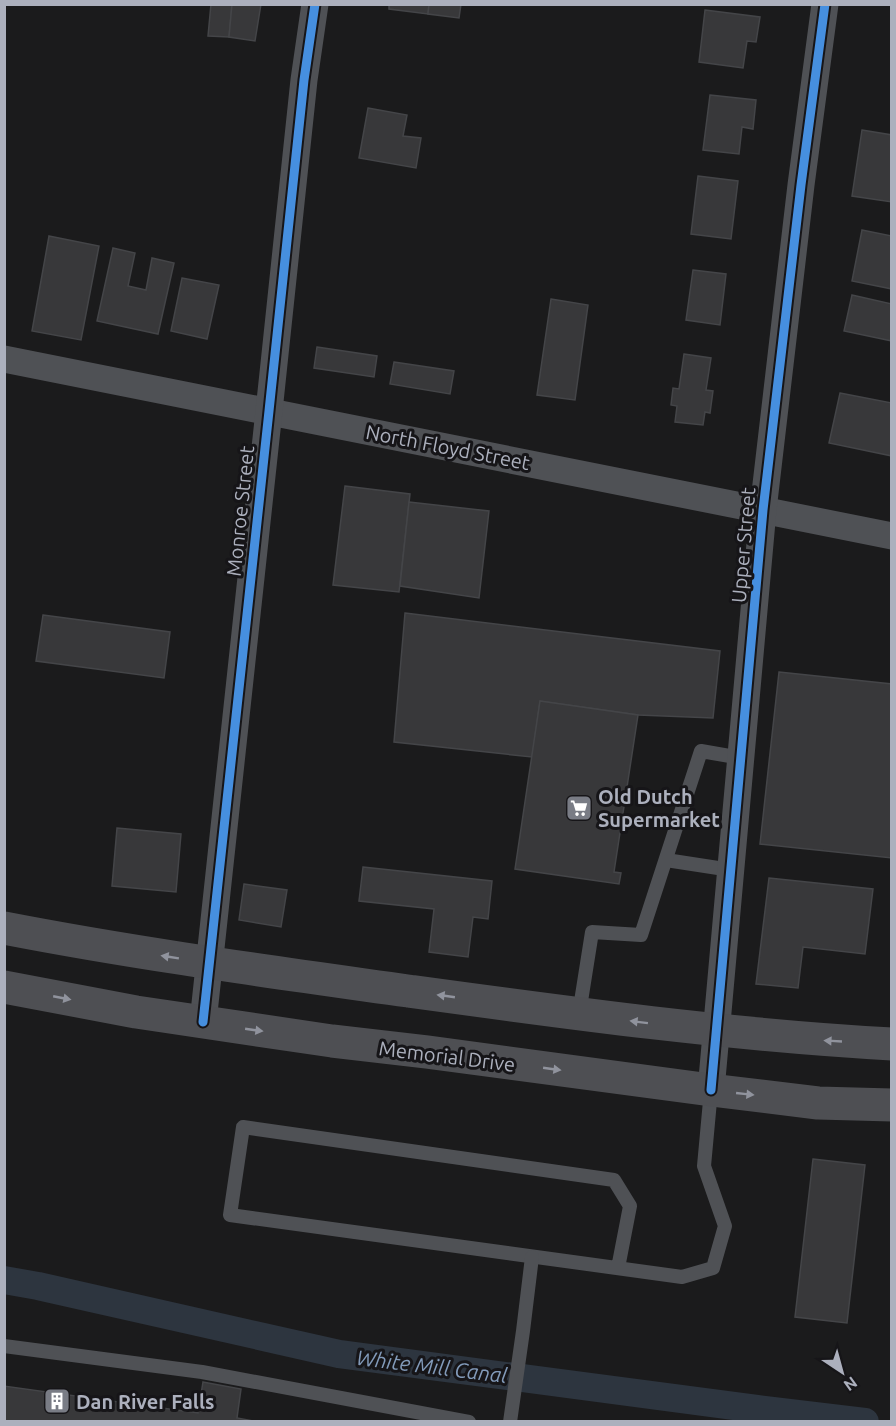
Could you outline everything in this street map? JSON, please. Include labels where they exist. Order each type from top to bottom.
[{"type":"main road","points":[[4,928],[209,964],[579,1014],[716,1031],[891,1044]]},
{"type":"main road","name":"Memorial Drive","points":[[4,987],[136,1012],[332,1041],[711,1090],[818,1102],[891,1105]]},
{"type":"street","name":"Monroe Street","points":[[203,1022],[304,80],[315,4]]},
{"type":"street","name":"Upper Street","points":[[711,1090],[763,510],[801,185],[825,4]]},
{"type":"street","name":"North Floyd Street","points":[[4,359],[891,536]]},
{"type":"lane","points":[[579,1014],[592,932],[641,935],[701,751],[741,758]]},
{"type":"lane","points":[[666,860],[731,870]]},
{"type":"lane","points":[[618,1268],[630,1206],[614,1180],[243,1127],[230,1215],[682,1277],[713,1268],[725,1226],[704,1166],[711,1090]]},
{"type":"lane","points":[[510,1422],[532,1257]]},
{"type":"lane","points":[[4,1346],[202,1372],[469,1422]]},
{"type":"building","points":[[211,4],[232,4],[229,37],[208,36]]},
{"type":"building","points":[[232,4],[261,4],[255,41],[229,37]]},
{"type":"building","points":[[389,4],[429,4],[428,14],[389,9]]},
{"type":"building","points":[[429,4],[461,4],[459,18],[428,14]]},
{"type":"building","points":[[705,10],[760,17],[756,42],[747,41],[743,68],[699,62]]},
{"type":"building","points":[[710,95],[756,100],[753,129],[742,127],[739,154],[703,150]]},
{"type":"building","points":[[368,108],[407,115],[403,136],[421,138],[416,168],[359,158]]},
{"type":"building","points":[[862,130],[892,135],[892,202],[852,196]]},
{"type":"building","points":[[698,176],[738,181],[731,239],[691,234]]},
{"type":"building","points":[[862,230],[892,236],[892,289],[852,281]]},
{"type":"building","points":[[49,236],[99,246],[81,340],[32,331]]},
{"type":"building","points":[[113,248],[135,253],[128,286],[146,290],[152,258],[174,263],[158,334],[97,321]]},
{"type":"building","points":[[693,270],[726,274],[720,325],[686,320]]},
{"type":"building","points":[[182,278],[219,285],[207,339],[171,331]]},
{"type":"building","points":[[852,295],[892,304],[892,341],[844,331]]},
{"type":"building","points":[[551,299],[588,305],[575,400],[537,395]]},
{"type":"building","points":[[317,347],[377,356],[374,377],[314,368]]},
{"type":"building","points":[[684,354],[711,358],[706,390],[713,391],[710,413],[705,412],[703,425],[675,422],[677,406],[671,405],[673,388],[679,389]]},
{"type":"building","points":[[394,362],[454,371],[450,394],[390,384]]},
{"type":"building","points":[[840,393],[892,403],[892,456],[829,443]]},
{"type":"building","points":[[345,486],[410,494],[399,592],[333,585]]},
{"type":"building","points":[[409,502],[489,511],[479,598],[400,586]]},
{"type":"building","points":[[405,613],[720,651],[713,718],[638,715],[540,701],[532,757],[394,742]]},
{"type":"building","points":[[43,615],[170,632],[164,678],[36,661]]},
{"type":"building","points":[[779,672],[892,684],[892,858],[760,844]]},
{"type":"building","points":[[540,701],[638,715],[614,872],[621,873],[619,884],[515,869]]},
{"type":"building","points":[[117,828],[181,834],[176,892],[112,886]]},
{"type":"building","points":[[363,867],[492,881],[488,919],[473,917],[468,957],[429,952],[434,909],[359,901]]},
{"type":"building","points":[[769,878],[873,889],[865,954],[803,947],[798,988],[756,984]]},
{"type":"building","points":[[244,884],[287,890],[281,927],[239,920]]},
{"type":"building","points":[[813,1159],[865,1165],[847,1323],[795,1317]]},
{"type":"building","name":"Dan River Falls","points":[[203,1382],[241,1389],[237,1418],[259,1422],[4,1422],[4,1386],[198,1413]]},
{"type":"waterway","name":"White Mill Canal","points":[[4,1280],[339,1354],[865,1422]]},
{"type":"cycle path","points":[[203,1022],[304,80],[315,4]]},
{"type":"cycle path","points":[[711,1090],[763,510],[801,185],[825,4]]},
{"type":"place","name":"Old Dutch Supermarket","points":[[579,808]]},
{"type":"place","name":"Dan River Falls","points":[[57,1401]]}]
